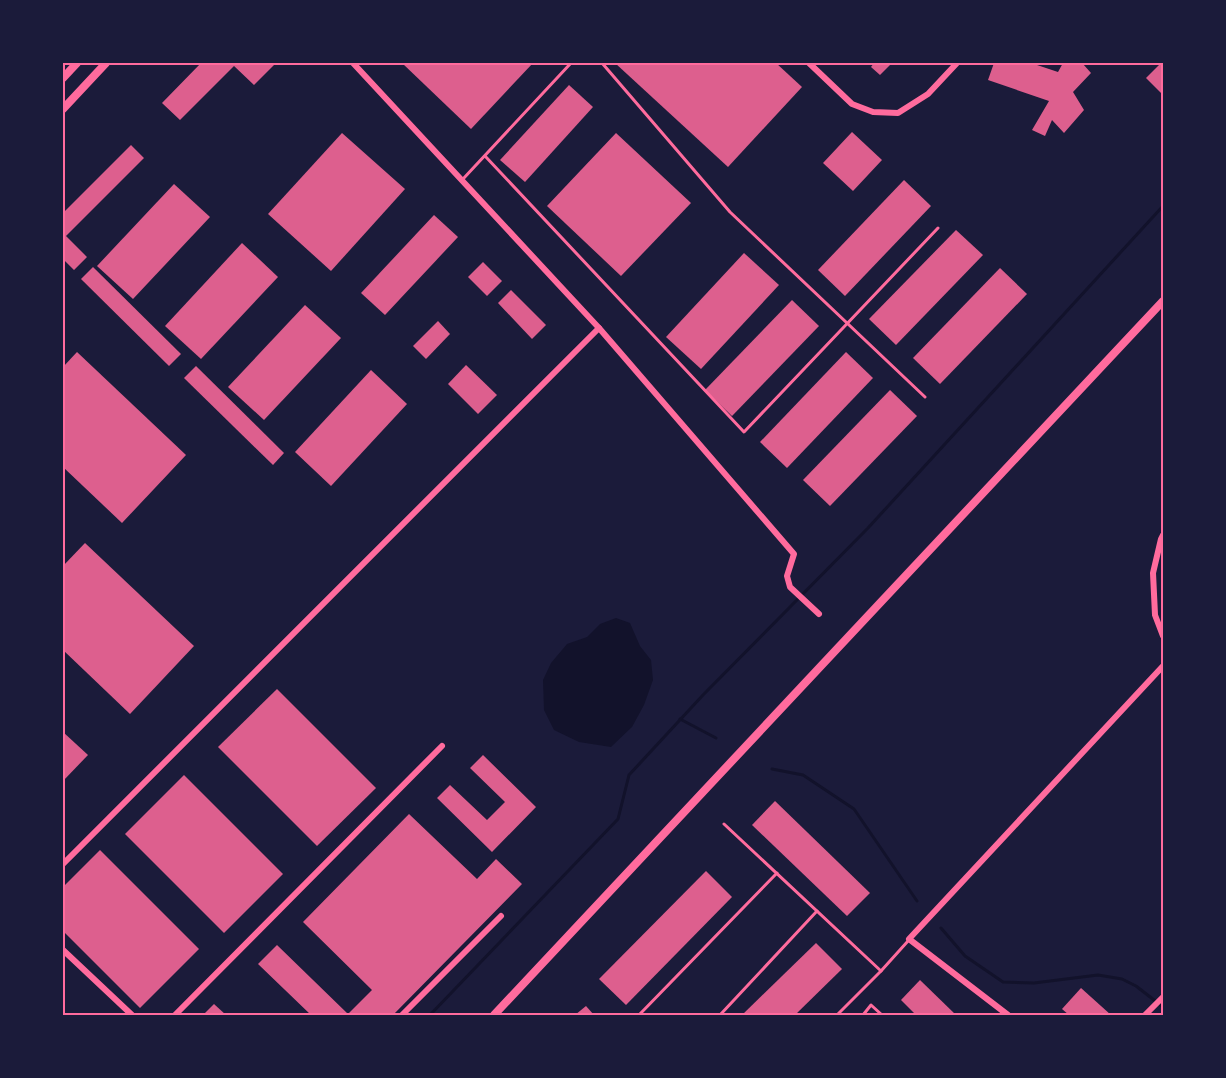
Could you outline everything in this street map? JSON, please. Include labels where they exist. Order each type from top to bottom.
[{"type":"main road","points":[[63,78],[77,63]]},
{"type":"main road","points":[[63,109],[106,63]]},
{"type":"street","points":[[353,63],[599,328],[794,554],[787,576],[790,587],[819,614]]},
{"type":"street","points":[[808,63],[852,104],[873,112],[898,113],[928,94],[957,63]]},
{"type":"street","points":[[495,1015],[1163,301]]},
{"type":"street","points":[[63,864],[599,328]]},
{"type":"street","points":[[1163,535],[1153,573],[1155,615],[1163,636]]},
{"type":"street","points":[[1008,1015],[909,939],[1163,666]]},
{"type":"street","points":[[175,1015],[442,746]]},
{"type":"street","points":[[402,1015],[501,916]]},
{"type":"street","points":[[63,950],[132,1015]]},
{"type":"street","points":[[1145,1015],[1163,997]]},
{"type":"lane","points":[[462,181],[571,63]]},
{"type":"lane","points":[[602,63],[729,212],[925,397]]},
{"type":"lane","points":[[485,156],[744,432],[938,228]]},
{"type":"lane","points":[[724,824],[881,971]]},
{"type":"lane","points":[[639,1015],[777,873]]},
{"type":"lane","points":[[720,1015],[818,911]]},
{"type":"lane","points":[[837,1015],[909,939]]},
{"type":"lane","points":[[863,1015],[872,1005],[882,1015]]},
{"type":"shaded area","points":[[616,618],[630,623],[640,646],[651,660],[653,680],[644,705],[632,727],[611,747],[579,742],[554,730],[544,710],[543,680],[551,663],[567,644],[587,637],[600,624]]},
{"type":"building","points":[[201,63],[276,63],[254,85],[234,66],[180,120],[162,103]]},
{"type":"building","points":[[402,63],[533,63],[471,129]]},
{"type":"building","points":[[615,63],[776,63],[802,87],[728,167]]},
{"type":"building","points":[[874,63],[892,63],[880,75],[871,67]]},
{"type":"building","points":[[994,63],[1031,63],[1058,72],[1063,63],[1083,63],[1091,73],[1073,92],[1084,110],[1064,133],[1052,120],[1045,136],[1032,130],[1049,101],[988,80]]},
{"type":"building","points":[[1163,63],[1163,95],[1146,78]]},
{"type":"building","points":[[569,85],[593,107],[525,182],[500,160]]},
{"type":"building","points":[[852,132],[882,160],[853,191],[823,163]]},
{"type":"building","points":[[342,133],[405,189],[331,271],[268,214]]},
{"type":"building","points":[[616,133],[691,203],[621,276],[547,206]]},
{"type":"building","points":[[131,145],[144,158],[66,236],[87,257],[74,270],[63,259],[63,213]]},
{"type":"building","points":[[904,180],[931,206],[845,296],[818,270]]},
{"type":"building","points":[[174,184],[210,217],[133,299],[97,266]]},
{"type":"building","points":[[434,215],[458,237],[385,315],[361,293]]},
{"type":"building","points":[[956,230],[983,255],[896,345],[869,319]]},
{"type":"building","points":[[242,243],[278,277],[201,359],[165,326]]},
{"type":"building","points":[[744,253],[779,285],[701,369],[666,337]]},
{"type":"building","points":[[483,262],[502,281],[487,296],[468,277]]},
{"type":"building","points":[[93,267],[181,354],[169,366],[81,279]]},
{"type":"building","points":[[1000,268],[1027,294],[940,384],[913,358]]},
{"type":"building","points":[[511,290],[546,325],[532,339],[498,303]]},
{"type":"building","points":[[792,300],[819,326],[732,416],[705,390]]},
{"type":"building","points":[[305,305],[341,338],[264,420],[228,387]]},
{"type":"building","points":[[438,321],[450,334],[426,359],[413,346]]},
{"type":"building","points":[[77,352],[186,455],[122,523],[63,467],[63,367]]},
{"type":"building","points":[[846,352],[873,378],[787,468],[760,442]]},
{"type":"building","points":[[466,365],[497,395],[478,414],[448,384]]},
{"type":"building","points":[[196,366],[284,453],[273,465],[184,378]]},
{"type":"building","points":[[371,370],[407,404],[331,486],[295,452]]},
{"type":"building","points":[[890,390],[917,416],[830,506],[803,480]]},
{"type":"building","points":[[85,543],[194,646],[130,714],[63,650],[63,566]]},
{"type":"building","points":[[277,689],[376,788],[317,846],[218,747]]},
{"type":"building","points":[[63,732],[88,755],[63,781]]},
{"type":"building","points":[[483,755],[536,807],[492,852],[437,798],[450,785],[487,820],[505,802],[470,768]]},
{"type":"building","points":[[184,775],[283,874],[224,933],[125,834]]},
{"type":"building","points":[[775,801],[870,893],[847,916],[752,825]]},
{"type":"building","points":[[409,814],[477,879],[496,859],[522,884],[393,1015],[311,1015],[258,964],[277,945],[348,1014],[372,990],[303,922]]},
{"type":"building","points":[[100,850],[199,949],[140,1008],[63,931],[63,887]]},
{"type":"building","points":[[706,871],[732,897],[626,1005],[599,979]]},
{"type":"building","points":[[816,943],[842,969],[795,1015],[742,1015]]},
{"type":"building","points":[[920,980],[956,1015],[916,1015],[901,1000]]},
{"type":"building","points":[[1081,988],[1111,1015],[1069,1015],[1062,1009]]},
{"type":"building","points":[[214,1004],[226,1015],[203,1015]]},
{"type":"building","points":[[586,1006],[594,1015],[575,1015]]},
{"type":"waterway","points":[[430,1015],[618,819],[629,775],[703,695],[868,528],[1163,206]]},
{"type":"waterway","points":[[680,719],[716,738]]},
{"type":"waterway","points":[[772,769],[803,775],[854,809],[917,901]]},
{"type":"waterway","points":[[941,928],[965,956],[1003,982],[1034,983],[1098,975],[1122,979],[1136,986],[1163,1007]]}]
